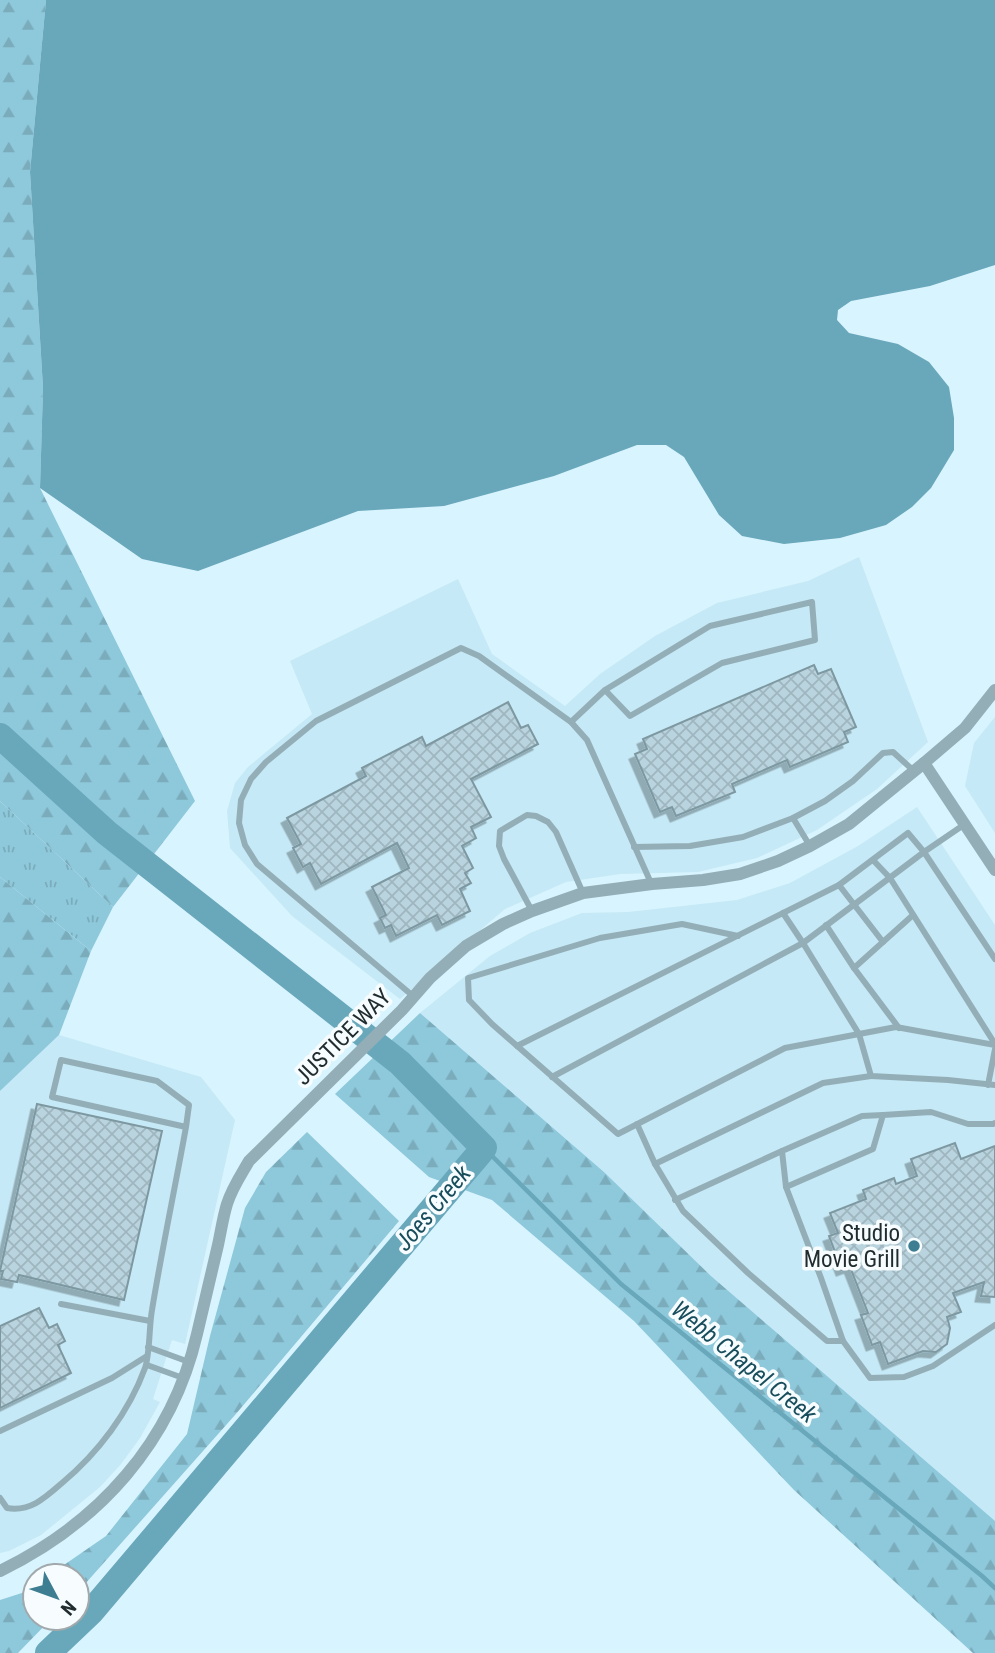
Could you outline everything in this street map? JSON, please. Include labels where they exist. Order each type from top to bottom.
[{"type":"street","name":"JUSTICE WAY","points":[[0,1571],[54,1541],[106,1498],[130,1472],[153,1439],[173,1405],[190,1363],[227,1204],[249,1161],[402,1010],[430,978],[466,946],[531,911],[583,893],[704,880],[740,874],[778,862],[849,824],[965,728],[995,690]]},
{"type":"street","points":[[924,763],[995,870]]},
{"type":"lane","points":[[571,722],[605,690],[709,626],[812,603],[815,640],[722,663],[630,716],[605,690]]},
{"type":"lane","points":[[413,996],[257,864],[245,845],[239,823],[241,800],[251,779],[266,762],[316,721],[461,648],[479,656],[571,722],[587,740],[652,884]]},
{"type":"lane","points":[[635,847],[690,846],[743,837],[793,818],[825,801],[853,781],[883,753],[893,751],[914,771]]},
{"type":"lane","points":[[531,911],[499,846],[500,831],[527,816],[536,816],[548,822],[556,832],[583,893]]},
{"type":"lane","points":[[793,818],[810,846]]},
{"type":"lane","points":[[552,1077],[803,943],[965,824]]},
{"type":"lane","points":[[517,1046],[839,885],[908,833],[924,852],[995,960]]},
{"type":"lane","points":[[655,1164],[823,1083],[871,1076],[991,1085],[995,1046],[890,878],[873,860]]},
{"type":"lane","points":[[839,885],[883,942]]},
{"type":"lane","points":[[783,913],[859,1034],[871,1076]]},
{"type":"lane","points":[[854,968],[913,915]]},
{"type":"lane","points":[[738,936],[682,924],[600,938],[468,978],[469,1000],[492,1024],[618,1134],[785,1048],[898,1028],[995,1046]]},
{"type":"lane","points":[[826,925],[898,1028]]},
{"type":"lane","points":[[0,1498],[7,1508],[20,1510],[45,1498],[81,1467],[111,1430],[132,1398],[147,1364],[150,1321],[186,1127],[189,1105],[158,1081],[61,1060],[52,1097],[186,1127]]},
{"type":"lane","points":[[676,1200],[862,1116],[931,1112],[968,1124],[995,1123]]},
{"type":"lane","points":[[786,1187],[873,1149],[883,1115]]},
{"type":"lane","points":[[637,1125],[655,1164],[682,1211],[748,1273],[827,1341],[843,1341]]},
{"type":"lane","points":[[782,1151],[786,1187],[843,1341],[870,1378],[904,1377],[933,1366],[995,1326]]},
{"type":"lane","points":[[61,1304],[150,1321]]},
{"type":"lane","points":[[148,1347],[190,1363]]},
{"type":"lane","points":[[0,1431],[112,1378],[147,1356]]},
{"type":"lane","points":[[147,1364],[184,1379]]},
{"type":"shaded area","points":[[46,0],[995,0],[995,265],[930,286],[851,301],[838,310],[837,320],[849,333],[898,344],[929,362],[949,387],[954,418],[954,450],[931,488],[912,507],[886,525],[840,538],[784,544],[742,536],[719,515],[684,457],[666,445],[637,445],[554,476],[444,506],[358,511],[198,571],[142,559],[40,488],[43,388],[30,172]]},
{"type":"shaded area","points":[[859,557],[928,742],[877,789],[817,830],[757,858],[698,872],[620,874],[566,882],[505,909],[400,999],[292,916],[230,848],[227,811],[235,783],[248,767],[312,714],[290,661],[458,579],[492,654],[565,706],[600,674],[655,636],[717,603],[808,581]]},
{"type":"shaded area","points":[[995,717],[995,833],[965,786],[974,743]]},
{"type":"shaded area","points":[[917,807],[995,925],[995,1523],[711,1276],[604,1172],[420,1013],[490,956],[530,933],[582,913],[628,912],[737,900],[790,883],[858,846]]},
{"type":"shaded area","points":[[59,1035],[201,1077],[235,1120],[185,1344],[172,1340],[153,1399],[160,1402],[140,1438],[100,1487],[41,1535],[0,1553],[0,1091]]},
{"type":"green space","points":[[0,0],[46,0],[30,172],[43,388],[40,488],[195,801],[113,907],[0,801]]},
{"type":"green space","points":[[0,801],[113,907],[91,951],[0,877]]},
{"type":"green space","points":[[0,877],[91,951],[59,1035],[0,1091]]},
{"type":"green space","points":[[420,1013],[604,1172],[711,1276],[995,1521],[995,1653],[973,1653],[794,1490],[634,1321],[492,1200],[429,1177],[335,1094]]},
{"type":"green space","points":[[307,1132],[399,1221],[235,1415],[91,1577],[91,1562],[68,1562],[106,1536],[187,1434],[245,1208],[266,1172]]},
{"type":"green space","points":[[21,1593],[21,1632],[38,1632],[18,1653],[0,1653],[0,1600]]},
{"type":"building","points":[[814,665],[818,674],[831,669],[856,727],[844,732],[848,742],[790,767],[787,760],[732,784],[735,792],[676,816],[672,807],[660,812],[635,754],[647,749],[643,739]]},
{"type":"building","points":[[508,702],[521,728],[528,725],[538,744],[471,779],[491,817],[471,827],[476,838],[462,846],[473,868],[465,873],[471,883],[460,889],[470,911],[442,925],[437,915],[396,936],[391,925],[385,928],[380,918],[386,915],[372,887],[409,868],[397,843],[321,884],[310,863],[303,867],[293,848],[301,844],[287,818],[366,776],[362,768],[422,737],[426,746]]},
{"type":"building","points":[[37,1104],[162,1131],[124,1300],[19,1275],[17,1282],[1,1279],[3,1271],[0,1271]]},
{"type":"building","name":"Studio Movie Grill","points":[[955,1143],[961,1159],[995,1146],[995,1297],[981,1296],[984,1282],[953,1293],[961,1312],[947,1317],[950,1328],[947,1344],[936,1352],[923,1351],[888,1364],[880,1342],[872,1345],[861,1315],[868,1313],[850,1267],[842,1270],[829,1236],[838,1233],[830,1213],[866,1199],[863,1190],[894,1178],[896,1184],[917,1176],[911,1159]]},
{"type":"building","points":[[39,1308],[49,1328],[57,1324],[65,1341],[58,1345],[71,1373],[0,1408],[0,1326]]},
{"type":"waterway","name":"Joes Creek","points":[[0,736],[107,833],[400,1063],[484,1148],[91,1612],[48,1653]]},
{"type":"waterway","name":"Webb Chapel Creek","points":[[484,1148],[621,1284],[995,1588]]},
{"type":"place","name":"Studio Movie Grill","points":[[914,1246]]}]
